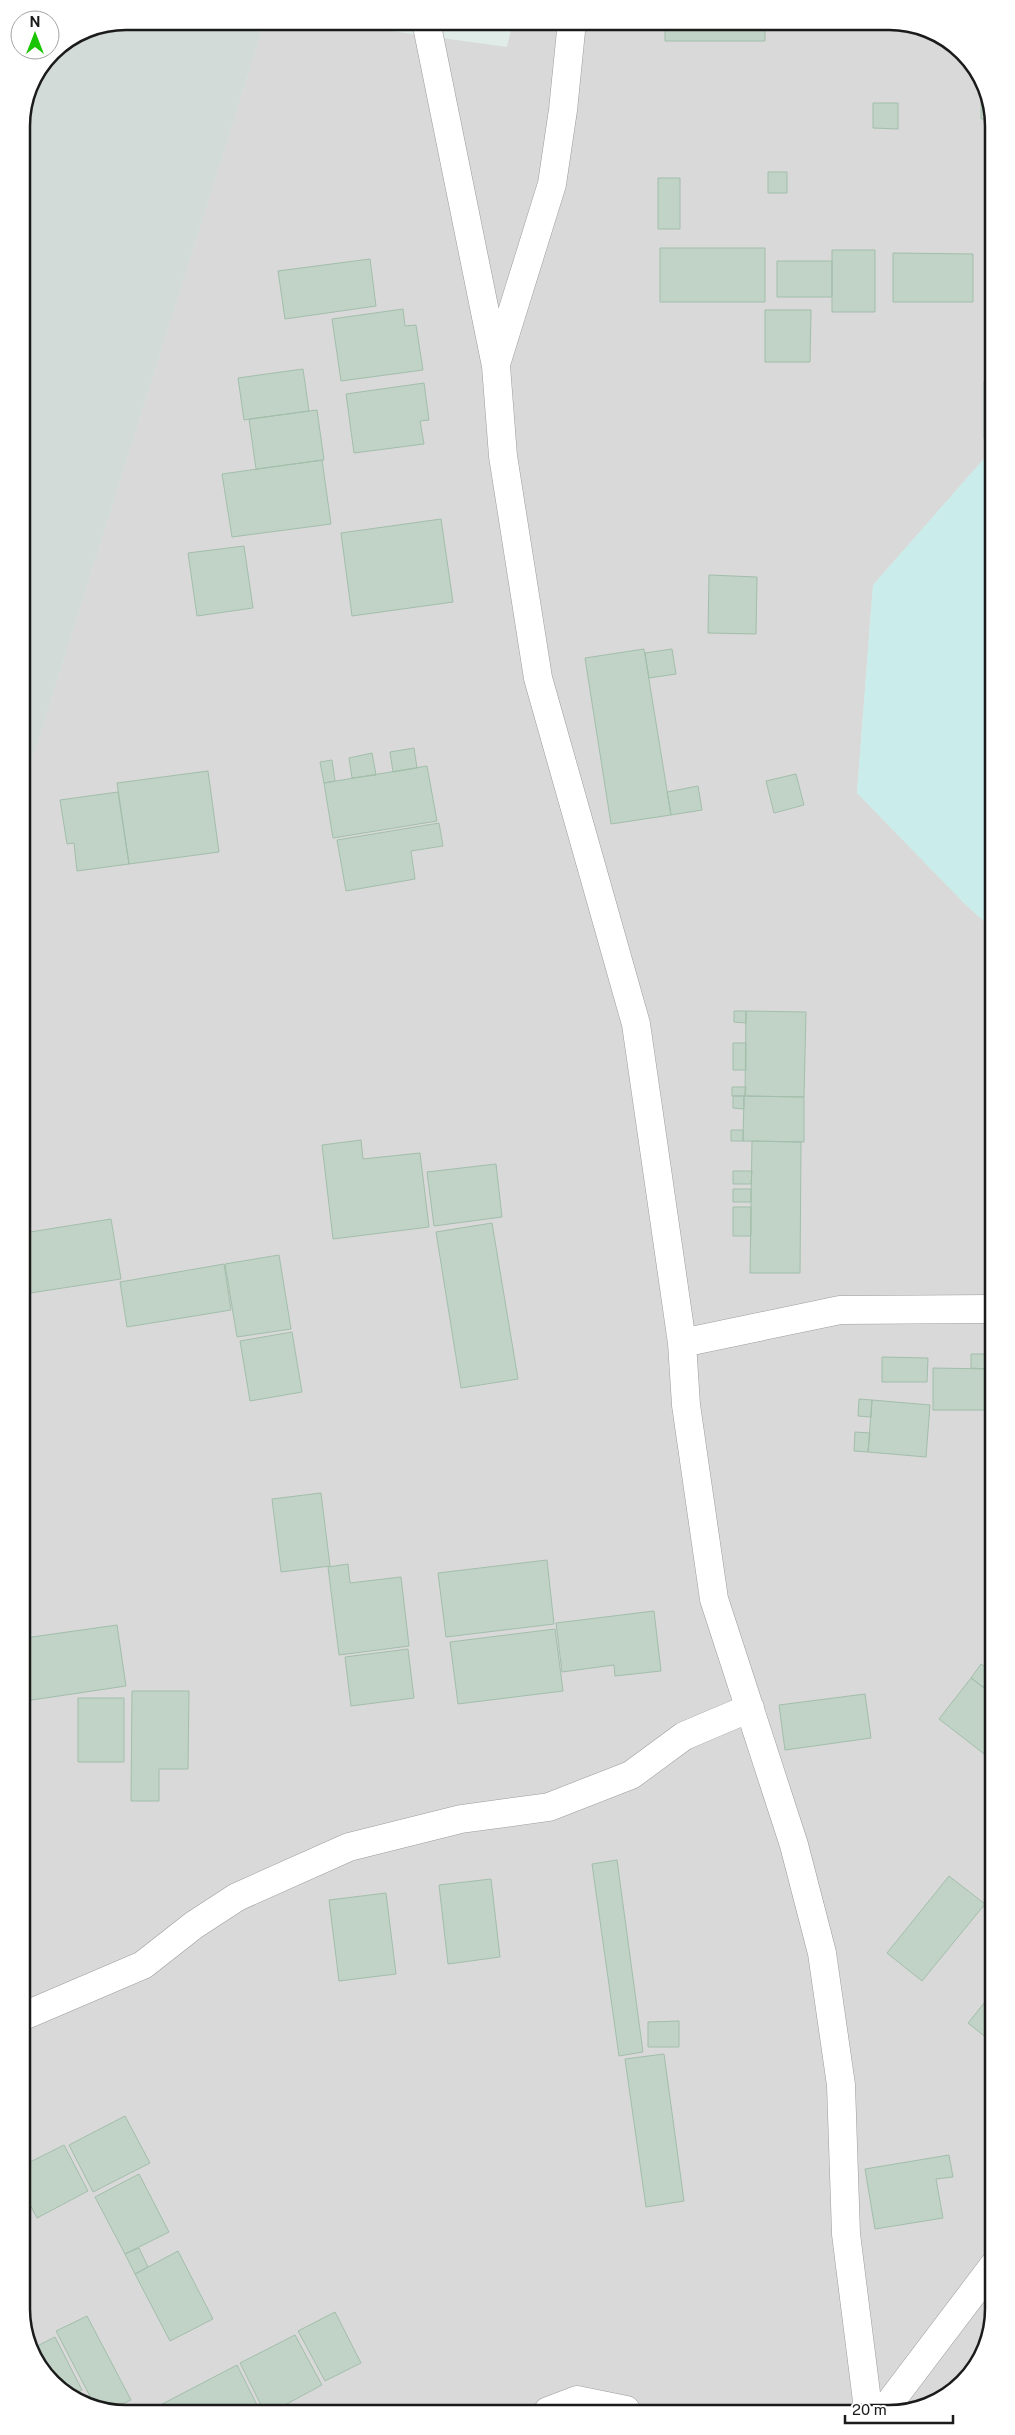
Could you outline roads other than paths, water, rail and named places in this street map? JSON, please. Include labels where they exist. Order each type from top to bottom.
[{"type":"street","points":[[428,30],[496,366],[503,456],[538,678],[636,1024],[682,1343],[686,1405],[714,1599],[794,1845],[822,1953],[841,2085],[846,2234],[867,2405]]},
{"type":"street","points":[[496,366],[552,184],[563,110],[571,30]]},
{"type":"street","points":[[682,1343],[840,1310],[985,1309]]},
{"type":"street","points":[[30,2013],[143,1965],[194,1925],[237,1897],[349,1847],[461,1819],[549,1807],[631,1774],[684,1736],[750,1708]]},
{"type":"street","points":[[887,2405],[985,2277]]},
{"type":"street","points":[[564,2405],[577,2400],[602,2405]]}]
